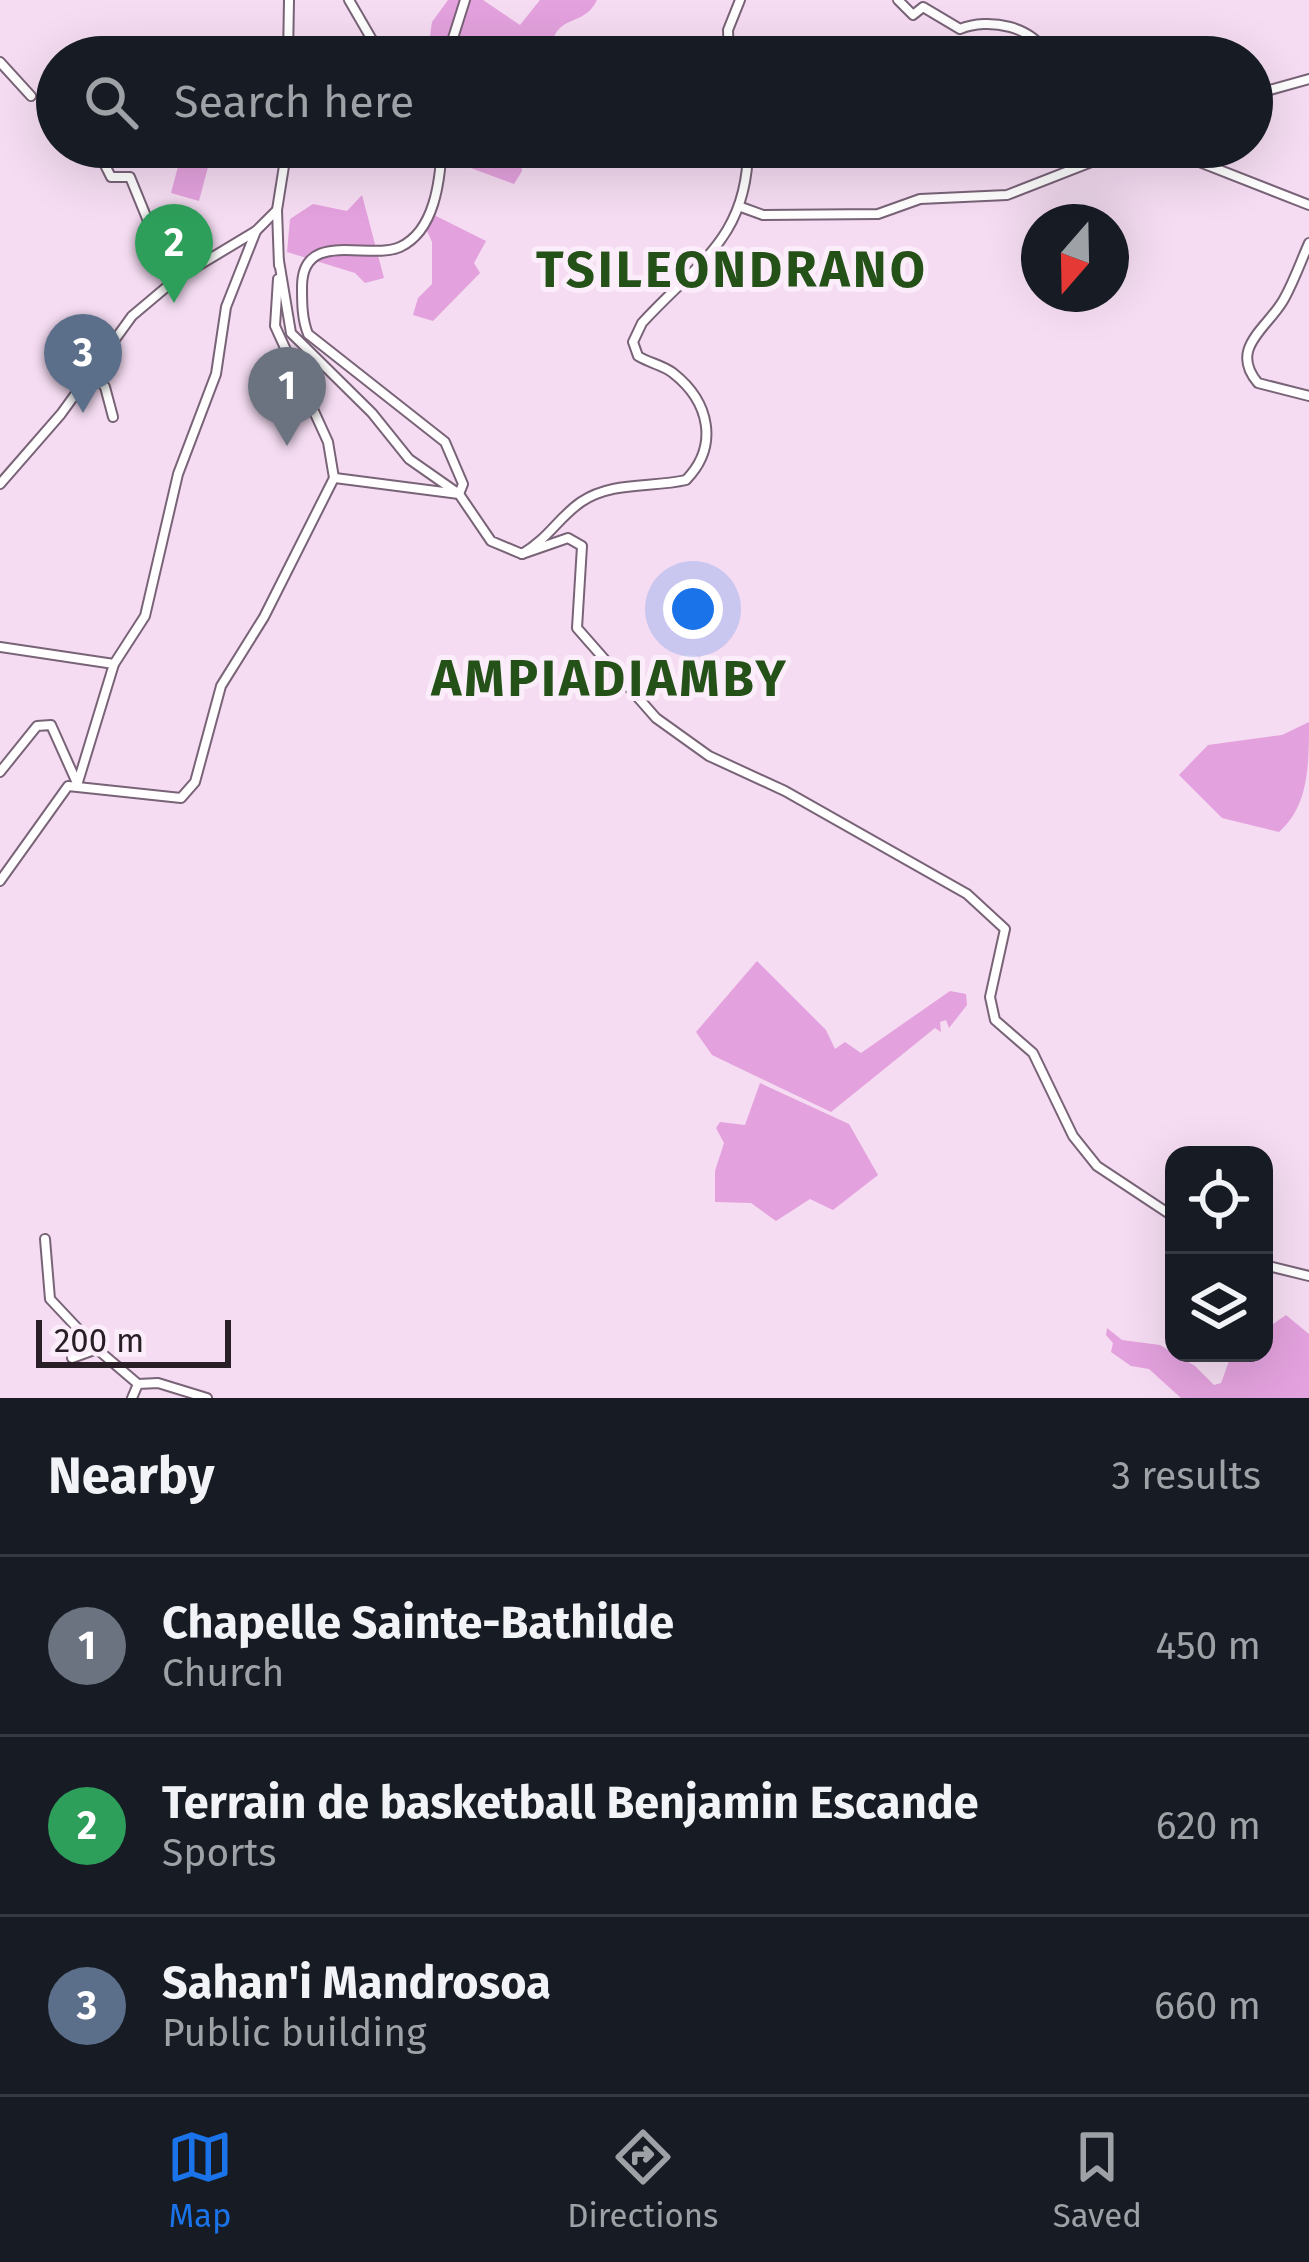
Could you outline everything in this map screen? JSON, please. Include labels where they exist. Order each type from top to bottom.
[{"type":"street","points":[[289,36],[290,0]]},
{"type":"street","points":[[349,0],[370,36]]},
{"type":"street","points":[[454,36],[465,0]]},
{"type":"street","points":[[728,36],[740,0]]},
{"type":"street","points":[[898,0],[914,15],[923,7],[960,28],[978,22],[1028,36]]},
{"type":"street","points":[[0,62],[31,97]]},
{"type":"street","points":[[1273,89],[1309,79]]},
{"type":"street","points":[[106,168],[111,177],[130,177],[148,221],[155,261],[176,279]]},
{"type":"street","points":[[0,881],[68,786],[77,783],[181,798],[190,792],[221,686],[264,617],[334,478],[328,442],[274,326],[277,210],[283,168]]},
{"type":"street","points":[[439,168],[436,197],[417,233],[396,250],[338,248],[317,255],[302,279],[303,322],[308,334],[446,442],[463,484],[459,494]]},
{"type":"street","points":[[522,554],[549,538],[583,500],[628,485],[686,480],[700,465],[708,450],[706,419],[674,374],[638,356],[634,342],[641,323],[728,235],[741,207],[746,168]]},
{"type":"street","points":[[741,207],[763,215],[878,214],[920,199],[1007,195],[1067,168]]},
{"type":"street","points":[[1213,168],[1309,206]]},
{"type":"street","points":[[0,484],[61,414],[132,316],[176,279],[256,231],[277,210]]},
{"type":"street","points":[[77,783],[114,664],[145,616],[178,474],[215,374],[231,292],[256,231]]},
{"type":"street","points":[[1309,243],[1284,299],[1249,341],[1246,354],[1258,383],[1309,396]]},
{"type":"street","points":[[279,261],[291,333],[373,413],[409,459],[459,494],[491,541],[522,554],[577,540],[582,546],[578,628],[656,718],[710,756],[785,791],[947,883],[1005,928],[990,998],[992,1014],[1033,1053],[1072,1136],[1097,1166],[1165,1210]]},
{"type":"street","points":[[91,370],[105,387],[113,417]]},
{"type":"street","points":[[334,478],[459,494]]},
{"type":"street","points":[[0,647],[114,664]]},
{"type":"street","points":[[0,772],[37,726],[51,725],[77,783]]},
{"type":"street","points":[[45,1239],[50,1299],[97,1349],[138,1384],[158,1383],[207,1398]]},
{"type":"street","points":[[1273,1267],[1309,1276]]},
{"type":"street","points":[[72,1358],[97,1349]]},
{"type":"street","points":[[132,1398],[138,1384]]},
{"type":"shaded area","points":[[448,0],[483,0],[520,25],[540,0],[597,0],[555,36],[430,36],[432,22]]},
{"type":"shaded area","points":[[178,168],[208,168],[199,201],[171,193]]},
{"type":"shaded area","points":[[471,168],[522,168],[514,184]]},
{"type":"shaded area","points":[[362,195],[384,278],[365,283],[355,273],[287,252],[290,219],[313,204],[347,211]]},
{"type":"shaded area","points":[[432,214],[486,241],[474,263],[480,273],[433,321],[413,315],[418,298],[432,284],[432,242],[424,224]]},
{"type":"shaded area","points":[[1309,722],[1302,797],[1279,832],[1222,818],[1179,775],[1208,745],[1282,735]]},
{"type":"shaded area","points":[[757,961],[826,1030],[835,1049],[845,1042],[861,1053],[950,991],[966,994],[967,1005],[949,1028],[946,1020],[940,1022],[941,1032],[935,1028],[831,1112],[712,1055],[696,1032]]},
{"type":"shaded area","points":[[760,1083],[849,1124],[878,1175],[833,1210],[810,1199],[776,1221],[751,1203],[715,1202],[715,1171],[724,1143],[716,1128],[720,1122],[745,1125]]},
{"type":"shaded area","points":[[1286,1315],[1309,1334],[1309,1398],[1181,1398],[1149,1369],[1131,1366],[1111,1352],[1113,1343],[1106,1335],[1107,1328],[1122,1340],[1160,1345],[1165,1348],[1165,1362],[1188,1362],[1214,1385],[1221,1383],[1229,1362],[1273,1362],[1273,1324]]},
{"type":"place","name":"Terrain de basketball Benjamin Escande","points":[[174,303]]},
{"type":"place","name":"Sahan'i Mandrosoa","points":[[83,413]]},
{"type":"place","name":"Chapelle Sainte-Bathilde","points":[[287,446]]},
{"type":"district","name":"TSILEONDRANO","points":[[732,270]]},
{"type":"district","name":"AMPIADIAMBY","points":[[610,679]]}]
